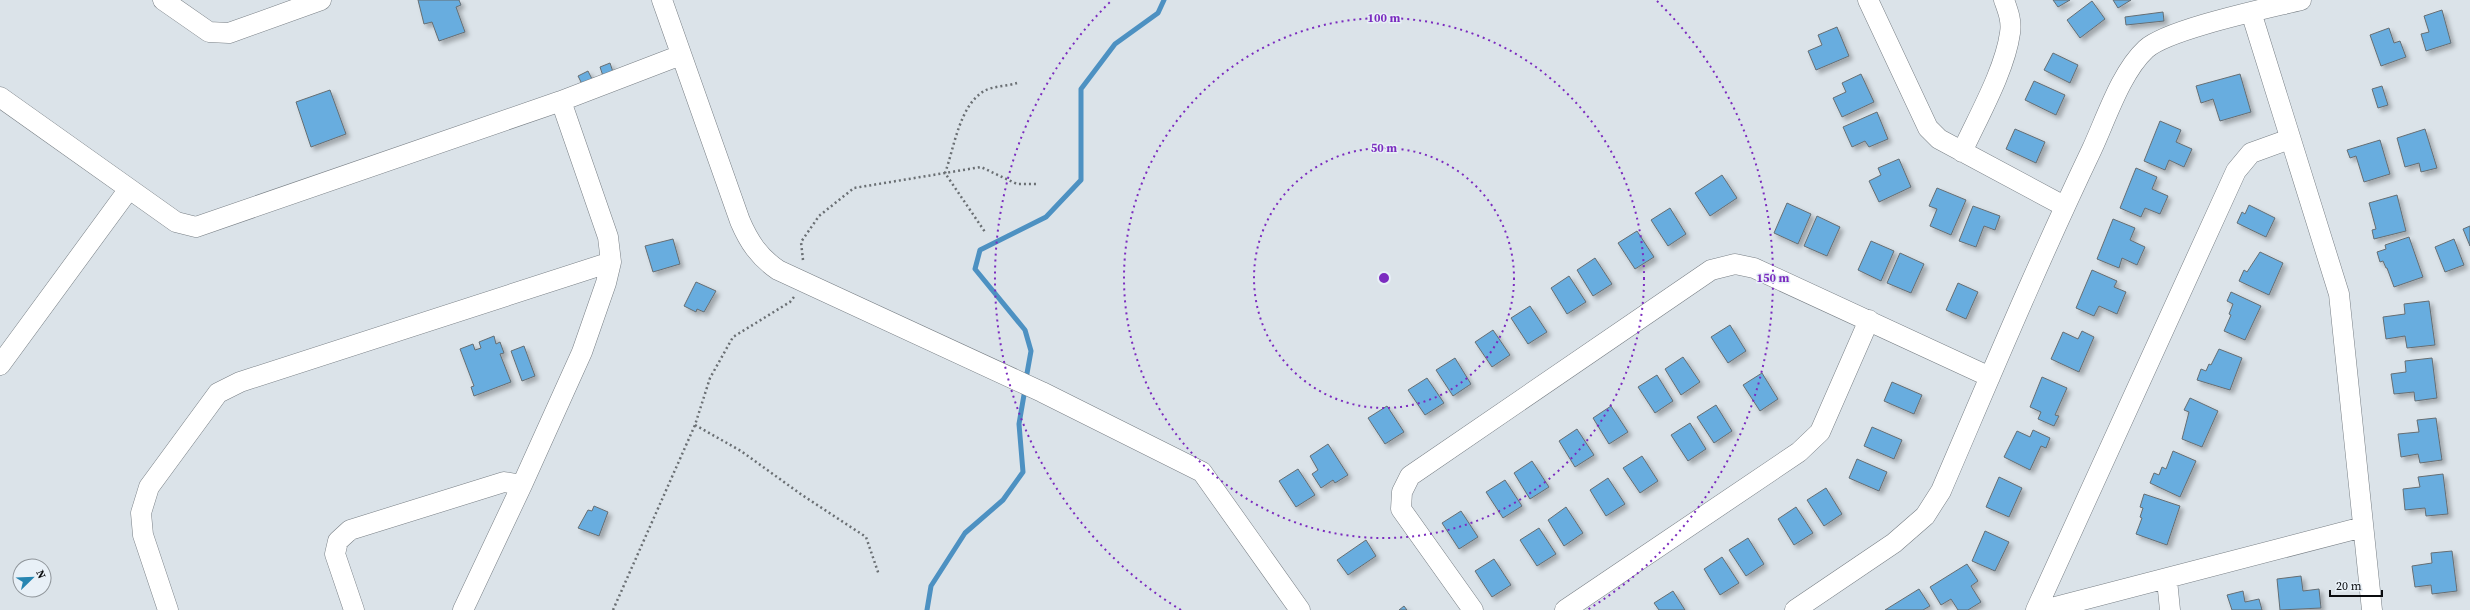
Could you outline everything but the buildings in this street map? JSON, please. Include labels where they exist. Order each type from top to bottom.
[{"type":"street","points":[[163,0],[209,32],[228,32],[321,0]]},
{"type":"street","points":[[662,0],[748,240],[766,262],[805,282],[1042,392],[1202,472],[1300,610]]},
{"type":"street","points":[[1868,0],[1928,128],[1939,139],[2064,206]]},
{"type":"street","points":[[1962,152],[2005,55],[2010,32],[2009,14],[2004,0]]},
{"type":"street","points":[[1795,610],[1894,543],[1925,516],[1941,491],[2064,206],[2127,74],[2146,49],[2170,36],[2251,12],[2301,0]]},
{"type":"street","points":[[2251,12],[2339,294],[2372,610]]},
{"type":"street","points":[[0,97],[176,222],[196,227],[561,101],[681,55]]},
{"type":"street","points":[[462,610],[522,485],[582,352],[606,283],[611,262],[608,237],[561,101]]},
{"type":"street","points":[[2036,610],[2236,171],[2251,153],[2290,139]]},
{"type":"street","points":[[0,365],[6,341],[129,189]]},
{"type":"street","points":[[168,610],[143,535],[141,513],[149,487],[218,393],[240,382],[611,262]]},
{"type":"street","points":[[1473,610],[1401,509],[1402,492],[1410,476],[1711,270],[1735,264],[1754,268],[1990,377]]},
{"type":"street","points":[[1565,610],[1799,452],[1820,432],[1869,320]]},
{"type":"street","points":[[354,610],[335,554],[338,541],[350,530],[504,482],[522,485]]},
{"type":"street","points":[[2044,610],[2167,580],[2363,527]]},
{"type":"street","points":[[2167,580],[2170,610]]},
{"type":"path","points":[[985,232],[945,173],[957,130],[972,104],[984,91],[1017,83]]},
{"type":"path","points":[[613,610],[695,425],[710,378],[733,337],[790,302],[805,282],[801,242],[819,216],[854,188],[945,173],[981,168],[1017,184],[1036,184]]},
{"type":"path","points":[[695,425],[742,451],[802,495],[866,537],[879,575]]},
{"type":"waterway","points":[[1026,379],[1031,351],[1025,330],[975,269],[980,250],[1046,217],[1081,180],[1081,89],[1115,44],[1158,13],[1164,0]]},
{"type":"waterway","points":[[927,610],[931,586],[965,533],[1003,500],[1023,472],[1019,424],[1025,389]]}]
